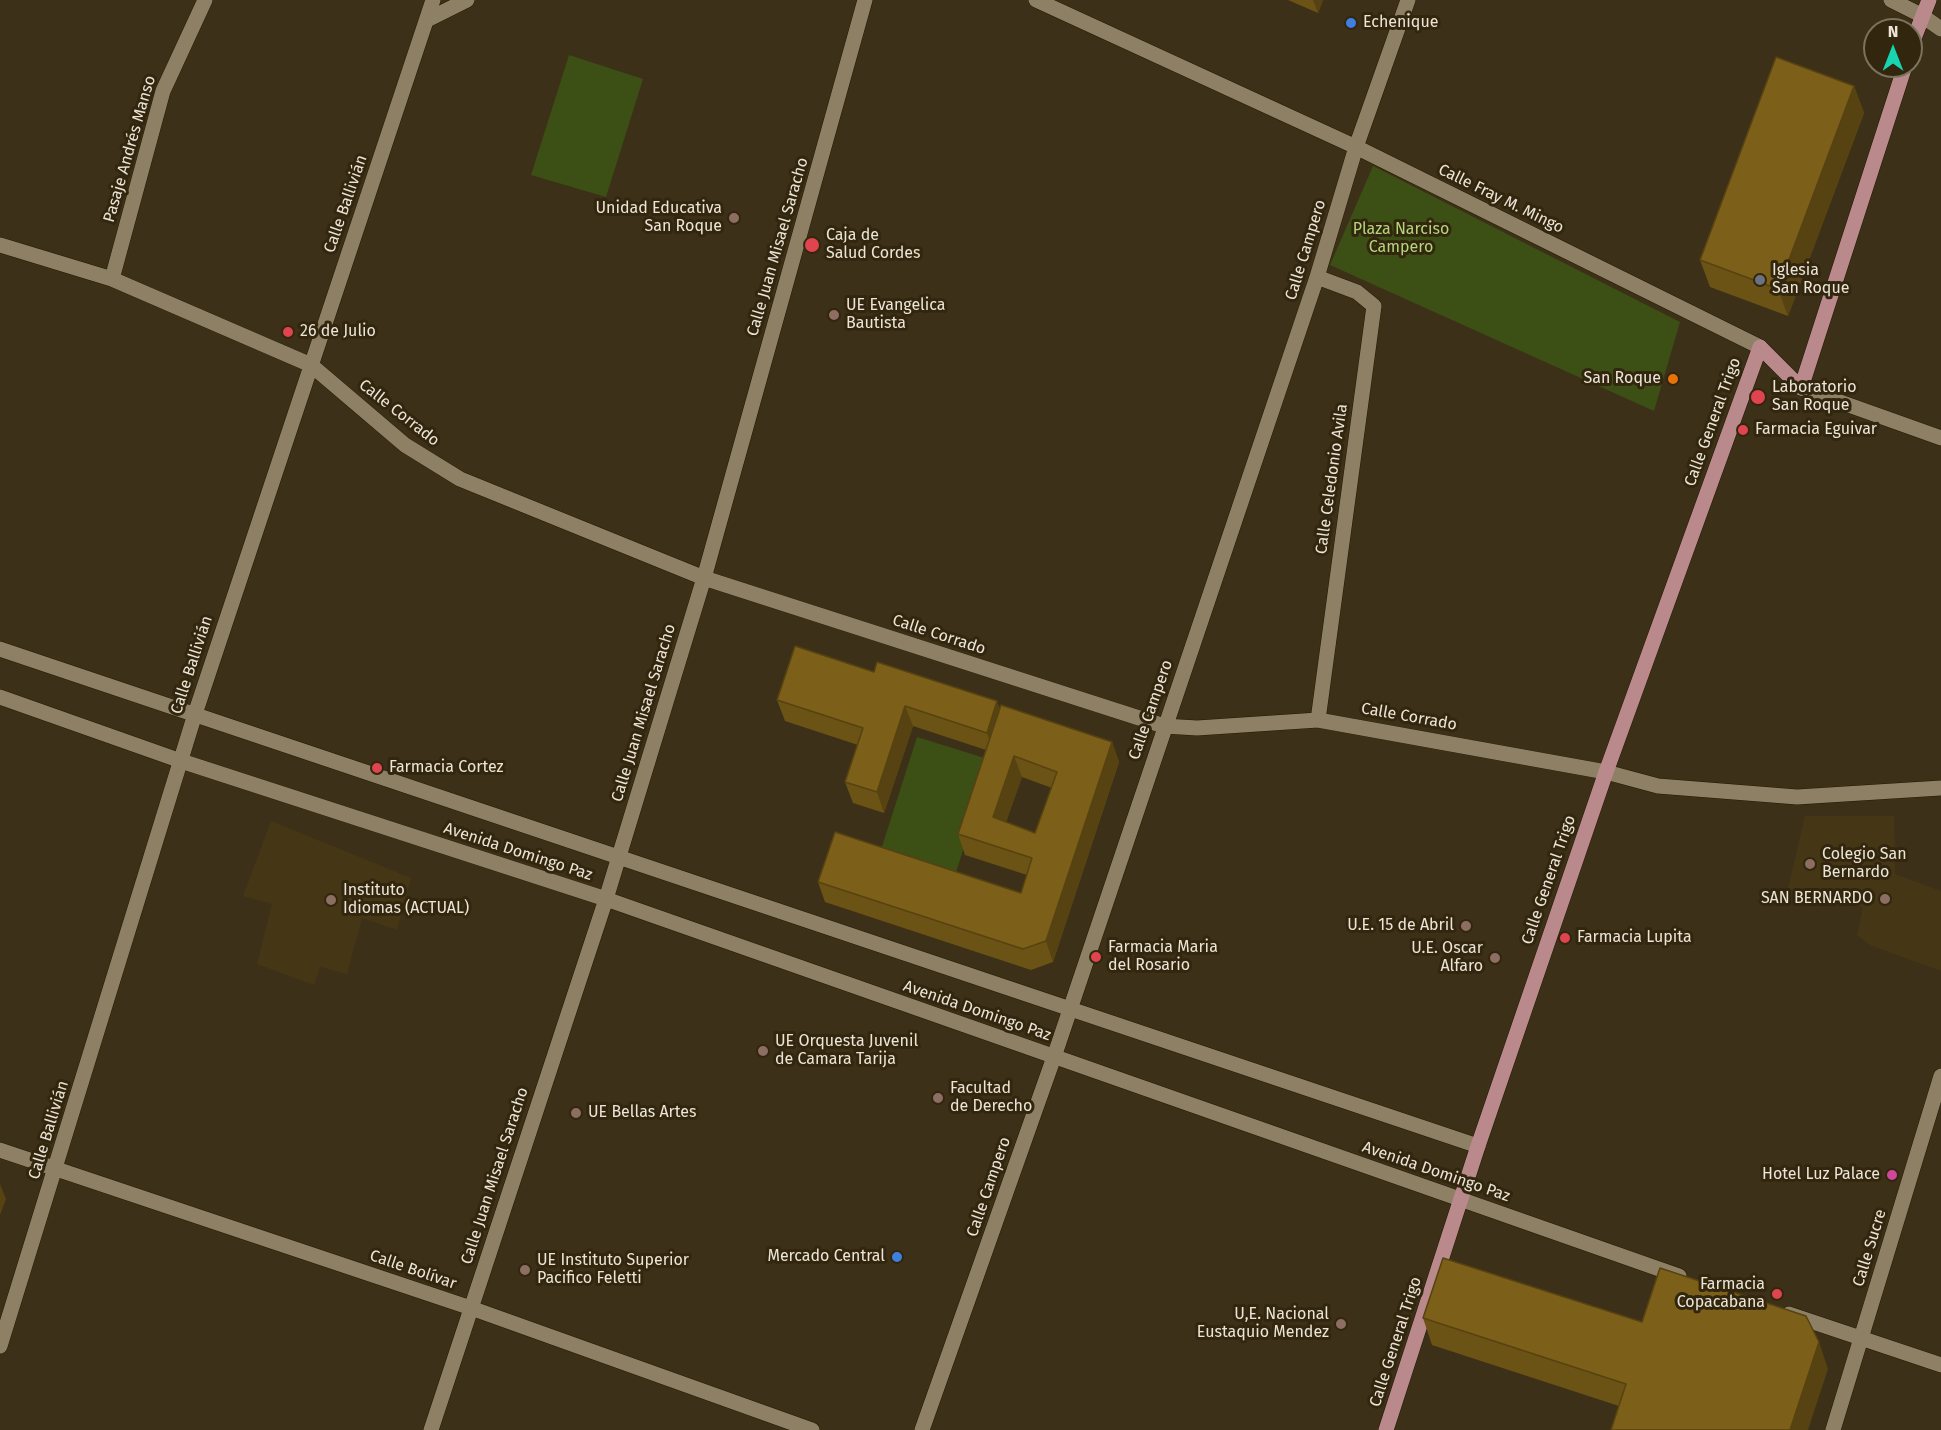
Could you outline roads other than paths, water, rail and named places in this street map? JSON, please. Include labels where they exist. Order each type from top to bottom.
[{"type":"main road","points":[[1920,18],[1929,0]]},
{"type":"main road","points":[[1801,388],[1901,78]]},
{"type":"main road","name":"Calle Fray M. Mingo","points":[[1760,347],[1801,388]]},
{"type":"main road","name":"Calle General Trigo","points":[[1386,1430],[1478,1146],[1606,772],[1760,347]]},
{"type":"street","name":"Pasaje Andrés Manso","points":[[112,279],[163,91],[206,0]]},
{"type":"street","name":"Calle Ballivián","points":[[0,1346],[195,714],[433,0]]},
{"type":"street","points":[[427,20],[466,0]]},
{"type":"street","name":"Calle Juan Misael Saracho","points":[[431,1430],[606,899],[704,578],[865,0]]},
{"type":"street","name":"Calle Fray M. Mingo","points":[[1037,0],[1356,147],[1760,347]]},
{"type":"street","name":"Calle Campero","points":[[922,1430],[1054,1057],[1317,277],[1356,147],[1408,0]]},
{"type":"street","points":[[1891,0],[1921,15],[1941,29]]},
{"type":"street","name":"Calle Corrado","points":[[0,245],[112,279],[311,365],[405,445],[460,479],[704,578],[1164,726],[1197,728],[1318,720],[1606,772],[1658,786],[1797,797],[1941,788]]},
{"type":"street","name":"Calle Celedonio Avila","points":[[1317,277],[1357,292],[1374,306],[1318,720]]},
{"type":"street","name":"Calle Fray M. Mingo","points":[[1801,388],[1941,438]]},
{"type":"street","name":"Avenida Domingo Paz","points":[[0,649],[1478,1146]]},
{"type":"street","name":"Avenida Domingo Paz","points":[[0,697],[181,761],[606,899],[1694,1281]]},
{"type":"street","name":"Calle Sucre","points":[[1833,1430],[1941,1076]]},
{"type":"street","name":"Calle Bolívar","points":[[0,1150],[471,1308],[812,1430]]},
{"type":"street","points":[[1772,1308],[1941,1365]]},
{"type":"place","name":"Echenique","points":[[1351,23]]},
{"type":"place","name":"Unidad Educativa San Roque","points":[[734,218]]},
{"type":"place","name":"Caja de Salud Cordes","points":[[812,245]]},
{"type":"place","name":"Iglesia San Roque","points":[[1760,280]]},
{"type":"place","name":"UE Evangelica Bautista","points":[[834,315]]},
{"type":"place","name":"26 de Julio","points":[[288,332]]},
{"type":"place","name":"San Roque","points":[[1673,379]]},
{"type":"place","name":"Laboratorio San Roque","points":[[1758,397]]},
{"type":"place","name":"Farmacia Eguivar","points":[[1743,430]]},
{"type":"place","name":"Farmacia Cortez","points":[[377,768]]},
{"type":"place","name":"Colegio San Bernardo","points":[[1810,864]]},
{"type":"place","name":"SAN BERNARDO","points":[[1885,899]]},
{"type":"place","name":"Instituto Idiomas (ACTUAL)","points":[[331,900]]},
{"type":"place","name":"U.E. 15 de Abril","points":[[1466,926]]},
{"type":"place","name":"Farmacia Lupita","points":[[1565,938]]},
{"type":"place","name":"Farmacia Maria del Rosario","points":[[1096,957]]},
{"type":"place","name":"U.E. Oscar Alfaro","points":[[1495,958]]},
{"type":"place","name":"UE Orquesta Juvenil de Camara Tarija","points":[[763,1051]]},
{"type":"place","name":"Facultad de Derecho","points":[[938,1098]]},
{"type":"place","name":"UE Bellas Artes","points":[[576,1113]]},
{"type":"place","name":"Hotel Luz Palace","points":[[1892,1175]]},
{"type":"place","name":"Mercado Central","points":[[897,1257]]},
{"type":"place","name":"UE Instituto Superior Pacifico Feletti","points":[[525,1270]]},
{"type":"place","name":"Farmacia Copacabana","points":[[1777,1294]]},
{"type":"place","name":"U,E. Nacional Eustaquio Mendez","points":[[1341,1324]]},
{"type":"park label","name":"Plaza Narciso Campero","points":[[1401,239]]}]
